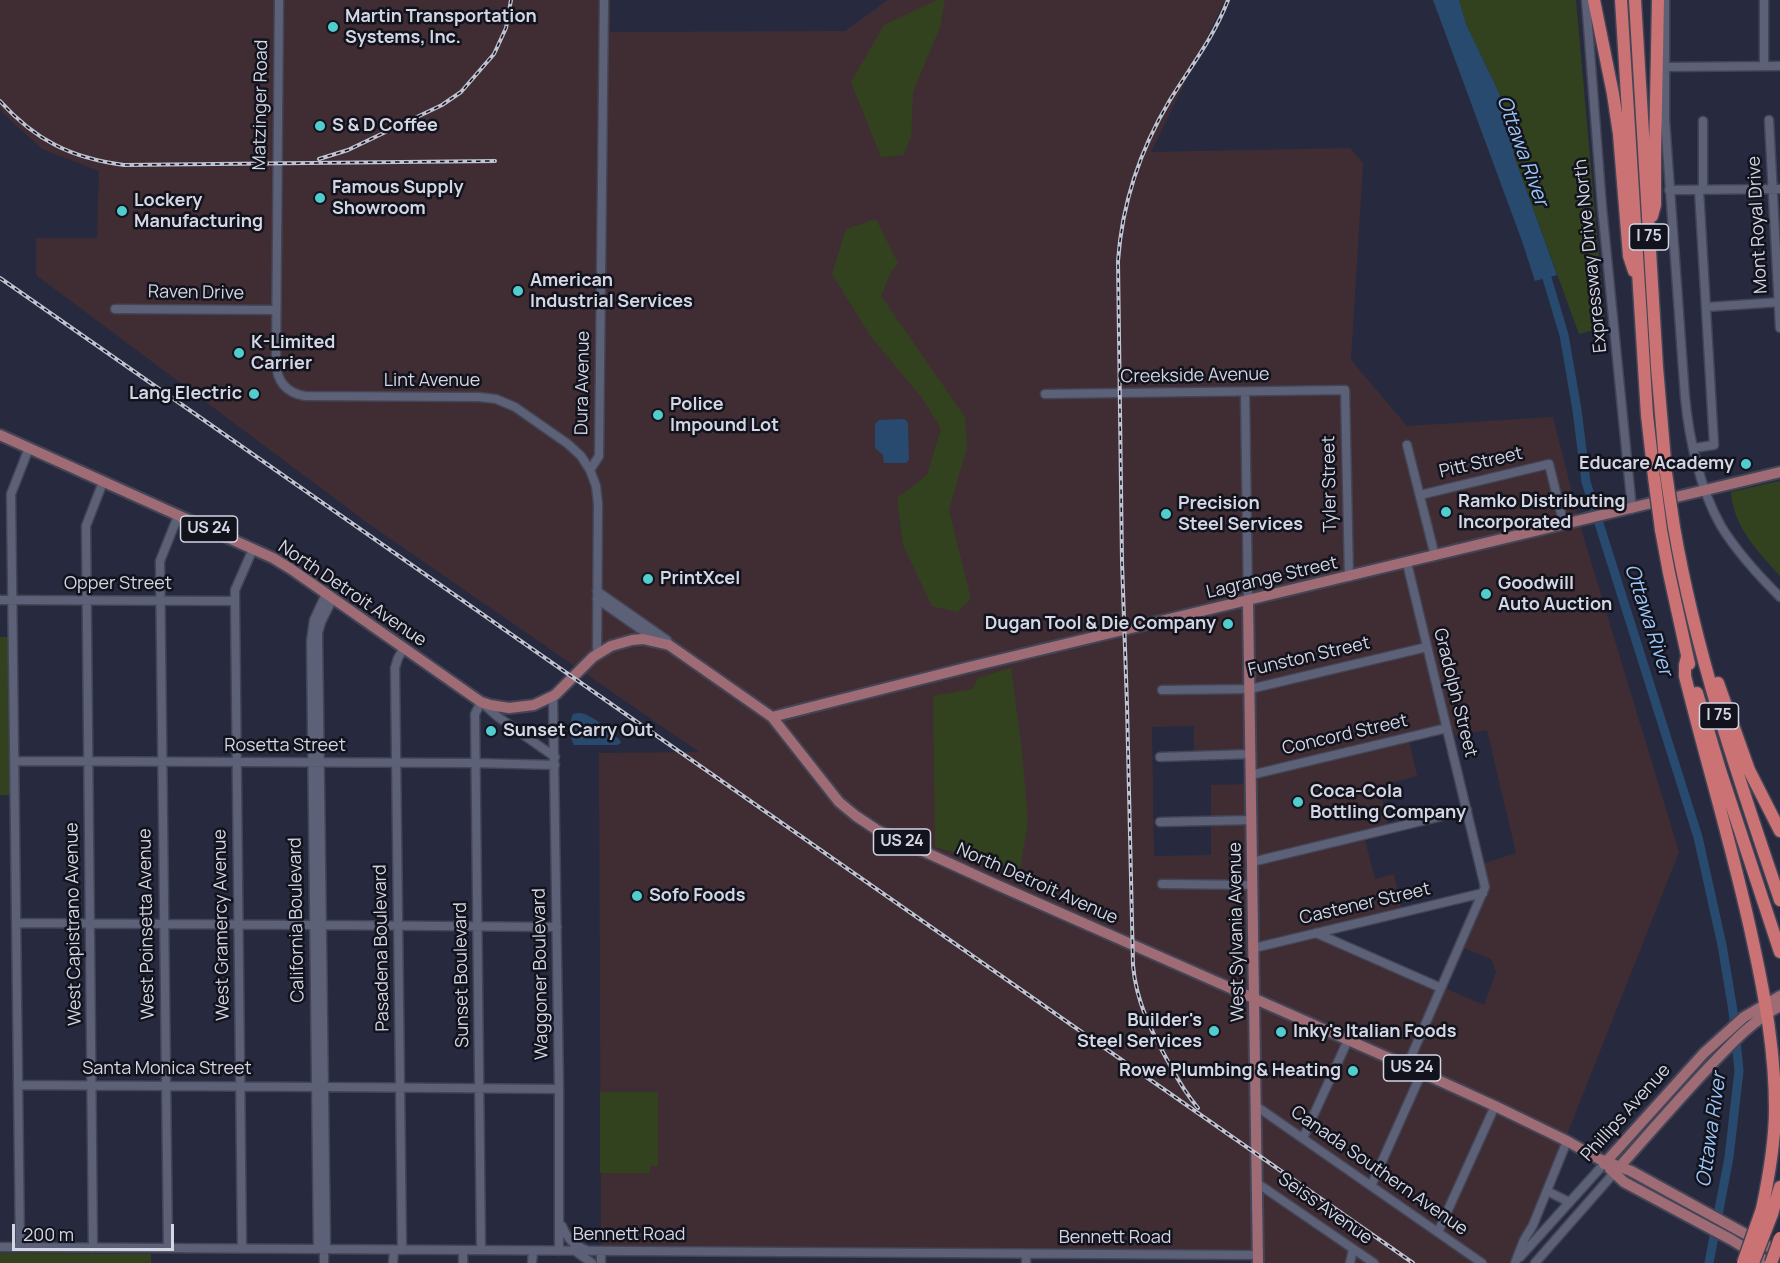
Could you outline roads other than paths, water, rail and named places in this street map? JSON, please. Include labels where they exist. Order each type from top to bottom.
[{"type":"highway","points":[[1594,0],[1619,134],[1629,256],[1639,286]]},
{"type":"highway","name":"I 75","points":[[1621,0],[1647,415],[1660,475],[1667,528],[1669,573],[1687,657],[1720,770],[1780,951]]},
{"type":"highway","name":"I 75","points":[[1635,0],[1660,416],[1660,475]]},
{"type":"highway","points":[[1649,226],[1655,205],[1658,0]]},
{"type":"highway","name":"I 75","points":[[1667,528],[1714,701],[1780,900]]},
{"type":"highway","points":[[1691,614],[1701,626],[1740,749],[1780,831]]},
{"type":"highway","points":[[1687,657],[1685,676],[1773,1003],[1775,1110],[1767,1211],[1753,1263]]},
{"type":"highway","points":[[1743,1263],[1780,1187]]},
{"type":"highway","points":[[1770,1263],[1780,1238]]},
{"type":"highway","points":[[1777,1263],[1780,1258]]},
{"type":"main road","name":"North Detroit Avenue","points":[[0,435],[280,562],[482,702],[499,707],[520,708],[534,705],[553,696],[597,654],[610,646],[643,639],[664,644],[772,717],[839,802],[877,830],[1495,1106],[1603,1161],[1617,1170],[1624,1182],[1770,1263]]},
{"type":"main road","name":"Lagrange Street","points":[[772,717],[1780,472]]},
{"type":"main road","name":"West Sylvania Avenue","points":[[1248,601],[1258,1259]]},
{"type":"main road","name":"Phillips Avenue","points":[[1603,1161],[1696,1060],[1752,1012],[1773,1003]]},
{"type":"main road","name":"Phillips Avenue","points":[[1617,1170],[1722,1053],[1773,1003]]},
{"type":"main road","name":"North Detroit Avenue","points":[[1617,1170],[1631,1171],[1780,1253]]},
{"type":"street","name":"Matzinger Road","points":[[279,0],[276,370],[285,388]]},
{"type":"street","name":"Dura Avenue","points":[[590,470],[599,456],[604,0]]},
{"type":"street","name":"Expressway Drive North","points":[[1587,0],[1602,207],[1632,509]]},
{"type":"street","points":[[1665,0],[1665,120],[1669,190],[1685,397],[1694,448],[1705,491],[1723,529],[1780,597]]},
{"type":"street","points":[[1764,0],[1764,66]]},
{"type":"street","points":[[1665,68],[1780,66]]},
{"type":"street","name":"Mont Royal Drive","points":[[1769,120],[1776,189],[1780,328]]},
{"type":"street","points":[[1694,448],[1714,445],[1701,190],[1702,121]]},
{"type":"street","points":[[1669,190],[1776,189]]},
{"type":"street","points":[[1707,307],[1779,302]]},
{"type":"street","name":"Raven Drive","points":[[115,309],[276,310]]},
{"type":"street","name":"Lint Avenue","points":[[285,388],[298,395],[313,397],[479,397],[496,399],[515,407],[568,444],[581,456],[590,470]]},
{"type":"street","name":"Creekside Avenue","points":[[1045,394],[1345,390]]},
{"type":"street","name":"Tyler Street","points":[[1345,390],[1349,577]]},
{"type":"street","points":[[1245,392],[1248,601]]},
{"type":"street","points":[[1407,445],[1435,556]]},
{"type":"street","points":[[20,1247],[11,494],[29,448]]},
{"type":"street","name":"Pitt Street","points":[[1420,495],[1549,464],[1570,524]]},
{"type":"street","points":[[590,470],[596,486],[598,504],[597,654]]},
{"type":"street","name":"West Capistrano Avenue","points":[[93,1248],[86,526],[103,482]]},
{"type":"street","name":"West Poinsetta Avenue","points":[[168,1248],[160,600],[161,555],[178,516]]},
{"type":"street","name":"West Gramercy Avenue","points":[[242,1249],[235,590],[253,549]]},
{"type":"street","name":"Gradolph Street","points":[[1407,563],[1485,887],[1407,1066]]},
{"type":"street","points":[[597,595],[664,644]]},
{"type":"street","name":"California Boulevard","points":[[324,1263],[320,1167],[315,672],[312,626],[329,596]]},
{"type":"street","name":"Opper Street","points":[[0,600],[235,601]]},
{"type":"street","name":"Funston Street","points":[[1162,690],[1250,689],[1427,646]]},
{"type":"street","name":"Pasadena Boulevard","points":[[393,1263],[398,1250],[400,1088],[395,668],[404,648]]},
{"type":"street","name":"Waggoner Boulevard","points":[[553,696],[559,1251]]},
{"type":"street","name":"North Detroit Avenue","points":[[482,702],[555,761]]},
{"type":"street","name":"Sunset Boulevard","points":[[482,702],[475,714],[482,1250]]},
{"type":"street","name":"Concord Street","points":[[1251,775],[1447,728]]},
{"type":"street","points":[[1160,757],[1251,754]]},
{"type":"street","name":"Rosetta Street","points":[[14,761],[396,764],[555,761]]},
{"type":"street","points":[[1252,861],[1467,810]]},
{"type":"street","points":[[1160,822],[1252,820]]},
{"type":"street","points":[[1162,884],[1253,885]]},
{"type":"street","name":"Castener Street","points":[[1254,948],[1483,893]]},
{"type":"street","points":[[16,923],[557,927]]},
{"type":"street","points":[[1316,933],[1442,988]]},
{"type":"street","points":[[1303,1138],[1348,1040]]},
{"type":"street","points":[[1371,1185],[1422,1072]]},
{"type":"street","name":"Santa Monica Street","points":[[18,1085],[559,1089]]},
{"type":"street","name":"Canada Southern Avenue","points":[[1256,1106],[1482,1263]]},
{"type":"street","points":[[1438,1232],[1495,1106]]},
{"type":"street","name":"Phillips Avenue","points":[[1515,1263],[1567,1141]]},
{"type":"street","name":"Phillips Avenue","points":[[1515,1263],[1603,1161]]},
{"type":"street","name":"Phillips Avenue","points":[[1535,1263],[1617,1170]]},
{"type":"street","name":"Seiss Avenue","points":[[1257,1183],[1374,1263]]},
{"type":"street","points":[[1547,1191],[1567,1205],[1575,1218]]},
{"type":"street","points":[[559,1220],[565,1234],[573,1243],[584,1249],[596,1251],[601,1263]]},
{"type":"street","points":[[1543,1232],[1553,1242]]},
{"type":"street","name":"Bennett Road","points":[[0,1247],[892,1252],[1026,1258],[1258,1259]]},
{"type":"street","points":[[1350,1263],[1353,1249]]},
{"type":"street","points":[[463,1251],[463,1263]]},
{"type":"street","points":[[532,1251],[532,1263]]},
{"type":"street","points":[[574,1251],[592,1263]]},
{"type":"street","points":[[892,1252],[892,1263]]},
{"type":"water","points":[[1433,0],[1459,0],[1466,24],[1511,124],[1514,156],[1557,275],[1535,281]]},
{"type":"water","points":[[902,419],[908,424],[909,460],[906,463],[884,463],[883,455],[875,448],[875,424],[879,420]]},
{"type":"water","points":[[579,713],[595,720],[621,743],[617,745],[574,745],[570,734],[571,721],[573,714]]},
{"type":"waterway","name":"Ottawa River","points":[[1544,268],[1564,335],[1586,482],[1698,837],[1722,945],[1733,1011],[1739,1071],[1729,1157],[1709,1263]]},
{"type":"railway","points":[[319,159],[348,150],[442,105],[461,92],[494,54],[506,28],[511,0]]},
{"type":"railway","points":[[1198,1108],[1179,1082],[1151,1029],[1141,1004],[1133,965],[1122,562],[1118,261],[1129,198],[1150,137],[1170,100],[1209,39],[1228,0]]},
{"type":"railway","points":[[0,101],[13,115],[55,145],[87,158],[124,165],[495,161]]},
{"type":"railway","points":[[0,278],[1413,1263]]},
{"type":"place","name":"Martin Transportation Systems, Inc.","points":[[333,27]]},
{"type":"place","name":"S & D Coffee","points":[[320,126]]},
{"type":"place","name":"Famous Supply Showroom","points":[[320,198]]},
{"type":"place","name":"Lockery Manufacturing","points":[[122,211]]},
{"type":"place","name":"American Industrial Services","points":[[518,291]]},
{"type":"place","name":"K-Limited Carrier","points":[[239,353]]},
{"type":"place","name":"Lang Electric","points":[[254,394]]},
{"type":"place","name":"Police Impound Lot","points":[[658,415]]},
{"type":"place","name":"Educare Academy","points":[[1746,464]]},
{"type":"place","name":"Ramko Distributing Incorporated","points":[[1446,512]]},
{"type":"place","name":"Precision Steel Services","points":[[1166,514]]},
{"type":"place","name":"PrintXcel","points":[[648,579]]},
{"type":"place","name":"Goodwill Auto Auction","points":[[1486,594]]},
{"type":"place","name":"Dugan Tool & Die Company","points":[[1228,624]]},
{"type":"place","name":"Sunset Carry Out","points":[[491,731]]},
{"type":"place","name":"Coca-Cola Bottling Company","points":[[1298,802]]},
{"type":"place","name":"Sofo Foods","points":[[637,896]]},
{"type":"place","name":"Builder's Steel Services","points":[[1214,1031]]},
{"type":"place","name":"Inky's Italian Foods","points":[[1281,1032]]},
{"type":"place","name":"Rowe Plumbing & Heating","points":[[1353,1071]]}]
